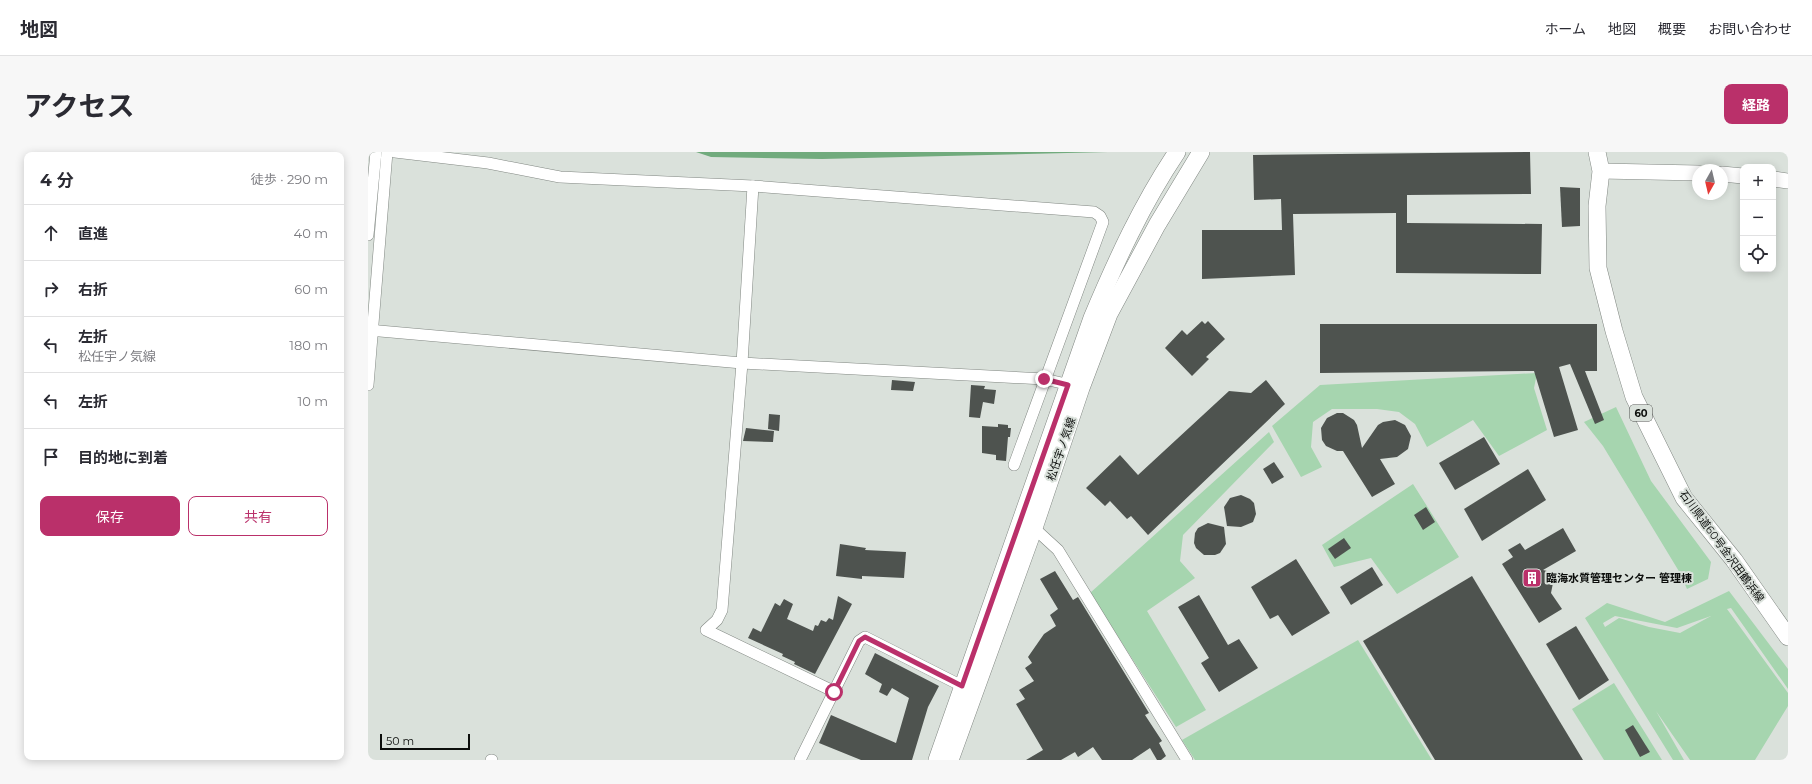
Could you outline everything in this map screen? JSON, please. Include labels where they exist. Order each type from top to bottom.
[{"type":"main road","name":"石川県道60号金沢田鶴浜線","points":[[1597,152],[1601,171],[1597,206],[1598,268],[1614,332],[1634,397],[1684,498],[1734,560],[1788,637]]},
{"type":"main road","name":"松任宇ノ気線","points":[[937,760],[968,689],[1028,525],[1114,266],[1144,207],[1176,154]]},
{"type":"main road","name":"松任宇ノ気線","points":[[1075,386],[1109,314],[1157,225],[1198,156]]},
{"type":"main road","name":"松任宇ノ気線","points":[[950,760],[968,689]]},
{"type":"street","points":[[368,235],[376,152]]},
{"type":"street","points":[[368,386],[370,331],[387,152]]},
{"type":"street","points":[[395,152],[488,162],[560,178],[753,186],[1094,212],[1100,216],[1103,222],[1044,379],[1014,465]]},
{"type":"street","points":[[1601,171],[1692,173]]},
{"type":"street","points":[[1728,175],[1740,176]]},
{"type":"street","points":[[1776,179],[1788,181]]},
{"type":"street","points":[[753,186],[742,363],[722,610],[717,620],[706,630],[834,692]]},
{"type":"street","points":[[370,331],[742,363],[1044,379],[1075,386]]},
{"type":"street","points":[[1028,525],[1058,550],[1187,760]]},
{"type":"street","points":[[800,760],[859,641],[865,637],[968,689]]},
{"type":"shaded area","points":[[696,152],[1108,152],[822,159],[711,157]]},
{"type":"shaded area","points":[[1537,373],[1534,388],[1547,430],[1499,456],[1473,420],[1427,447],[1415,424],[1399,412],[1377,409],[1332,409],[1313,422],[1311,447],[1322,467],[1301,477],[1272,426],[1320,385]]},
{"type":"shaded area","points":[[1616,407],[1651,481],[1711,562],[1708,579],[1687,589],[1680,573],[1603,446],[1584,422]]},
{"type":"shaded area","points":[[1269,432],[1274,442],[1183,535],[1180,561],[1195,578],[1147,611],[1206,710],[1176,727],[1090,593]]},
{"type":"shaded area","points":[[1413,484],[1459,557],[1397,594],[1371,558],[1334,567],[1322,545]]},
{"type":"shaded area","points":[[1729,591],[1788,669],[1788,689],[1731,608],[1727,609],[1788,693],[1788,706],[1755,760],[1690,760],[1656,711],[1684,760],[1673,760],[1585,618],[1607,603],[1665,622]],"holes":[[[1615,616],[1677,628],[1711,616],[1680,633],[1649,627],[1619,618],[1605,627],[1603,623]]]},
{"type":"shaded area","points":[[1358,640],[1432,760],[1195,760],[1182,740]]},
{"type":"shaded area","points":[[1614,683],[1662,760],[1604,760],[1572,709]]},
{"type":"building","points":[[1530,152],[1531,194],[1407,195],[1407,223],[1542,224],[1541,274],[1396,273],[1396,213],[1293,214],[1295,275],[1202,279],[1202,230],[1282,230],[1281,199],[1254,200],[1253,155]]},
{"type":"building","points":[[1560,187],[1580,188],[1580,226],[1562,227]]},
{"type":"building","points":[[1202,321],[1205,324],[1208,321],[1225,339],[1206,357],[1209,359],[1192,376],[1165,348],[1182,330],[1187,335]]},
{"type":"building","points":[[1320,324],[1597,324],[1597,371],[1585,371],[1604,420],[1595,424],[1570,364],[1559,367],[1578,430],[1554,437],[1534,371],[1320,373]]},
{"type":"building","points":[[892,380],[915,382],[913,391],[891,390]]},
{"type":"building","points":[[1266,380],[1285,404],[1148,535],[1131,516],[1127,519],[1110,501],[1105,506],[1086,488],[1120,455],[1138,475],[1229,391],[1251,393]]},
{"type":"building","points":[[971,385],[985,386],[984,389],[996,390],[994,404],[983,402],[980,418],[969,417]]},
{"type":"building","points":[[1337,413],[1343,413],[1354,420],[1357,425],[1362,448],[1378,425],[1383,422],[1395,420],[1405,425],[1411,436],[1408,449],[1397,457],[1380,459],[1395,484],[1372,497],[1343,451],[1337,451],[1326,446],[1322,440],[1321,428],[1327,418]]},
{"type":"building","points":[[769,414],[780,415],[779,431],[768,429]]},
{"type":"building","points":[[998,424],[1008,425],[1008,428],[1011,428],[1010,437],[1008,437],[1006,461],[996,460],[996,455],[982,453],[982,426],[998,427]]},
{"type":"building","points":[[746,428],[774,431],[773,442],[743,441]]},
{"type":"building","points":[[1484,437],[1500,464],[1455,490],[1439,463]]},
{"type":"building","points":[[1274,462],[1284,477],[1272,484],[1263,469]]},
{"type":"building","points":[[1528,469],[1546,500],[1482,541],[1464,509]]},
{"type":"building","points":[[1241,495],[1250,499],[1254,503],[1256,514],[1253,522],[1241,527],[1227,526],[1224,507],[1230,498]]},
{"type":"building","points":[[1426,507],[1435,522],[1423,530],[1414,515]]},
{"type":"building","points":[[1208,523],[1224,527],[1226,544],[1220,553],[1215,555],[1204,555],[1196,548],[1194,543],[1195,533],[1198,528]]},
{"type":"building","name":"臨海水質管理センター 管理棟","points":[[1563,528],[1576,551],[1543,570],[1555,573],[1551,593],[1562,609],[1539,623],[1502,564],[1513,557],[1508,550],[1520,543],[1525,550]]},
{"type":"building","points":[[1344,538],[1351,548],[1335,559],[1328,549]]},
{"type":"building","points":[[840,544],[866,548],[865,550],[906,552],[904,578],[862,576],[862,579],[836,576]]},
{"type":"building","points":[[1296,559],[1330,613],[1292,636],[1278,615],[1270,619],[1251,587]]},
{"type":"building","points":[[1372,567],[1383,585],[1351,605],[1340,587]]},
{"type":"building","points":[[1055,571],[1073,600],[1078,597],[1149,713],[1145,715],[1162,741],[1159,743],[1166,756],[1161,760],[1157,760],[1150,748],[1132,760],[1102,760],[1093,747],[1078,757],[1075,752],[1061,760],[1026,760],[1043,750],[1016,704],[1025,699],[1019,690],[1034,681],[1025,668],[1032,663],[1028,657],[1044,634],[1056,626],[1050,615],[1058,609],[1040,579]]},
{"type":"building","points":[[1472,576],[1583,760],[1435,760],[1363,641]]},
{"type":"building","points":[[1199,595],[1228,645],[1239,639],[1258,668],[1219,692],[1201,663],[1209,658],[1178,607]]},
{"type":"building","points":[[838,596],[852,604],[815,674],[794,664],[795,662],[782,656],[783,654],[748,638],[753,628],[761,632],[775,603],[780,606],[784,599],[793,604],[787,619],[813,631],[815,625],[818,626],[821,620],[826,622],[829,618],[833,620]]},
{"type":"building","points":[[1576,626],[1609,680],[1579,700],[1546,644]]},
{"type":"building","points":[[875,653],[939,686],[928,707],[912,760],[861,760],[819,743],[831,715],[896,743],[909,698],[892,688],[887,696],[879,692],[882,684],[865,674]]},
{"type":"building","points":[[1633,725],[1650,752],[1640,757],[1625,730]]},
{"type":"place","name":"臨海水質管理センター 管理棟","points":[[1532,578]]},
{"type":"route","points":[[834,692],[859,641],[865,637],[962,686],[1068,385],[1044,379]]}]
